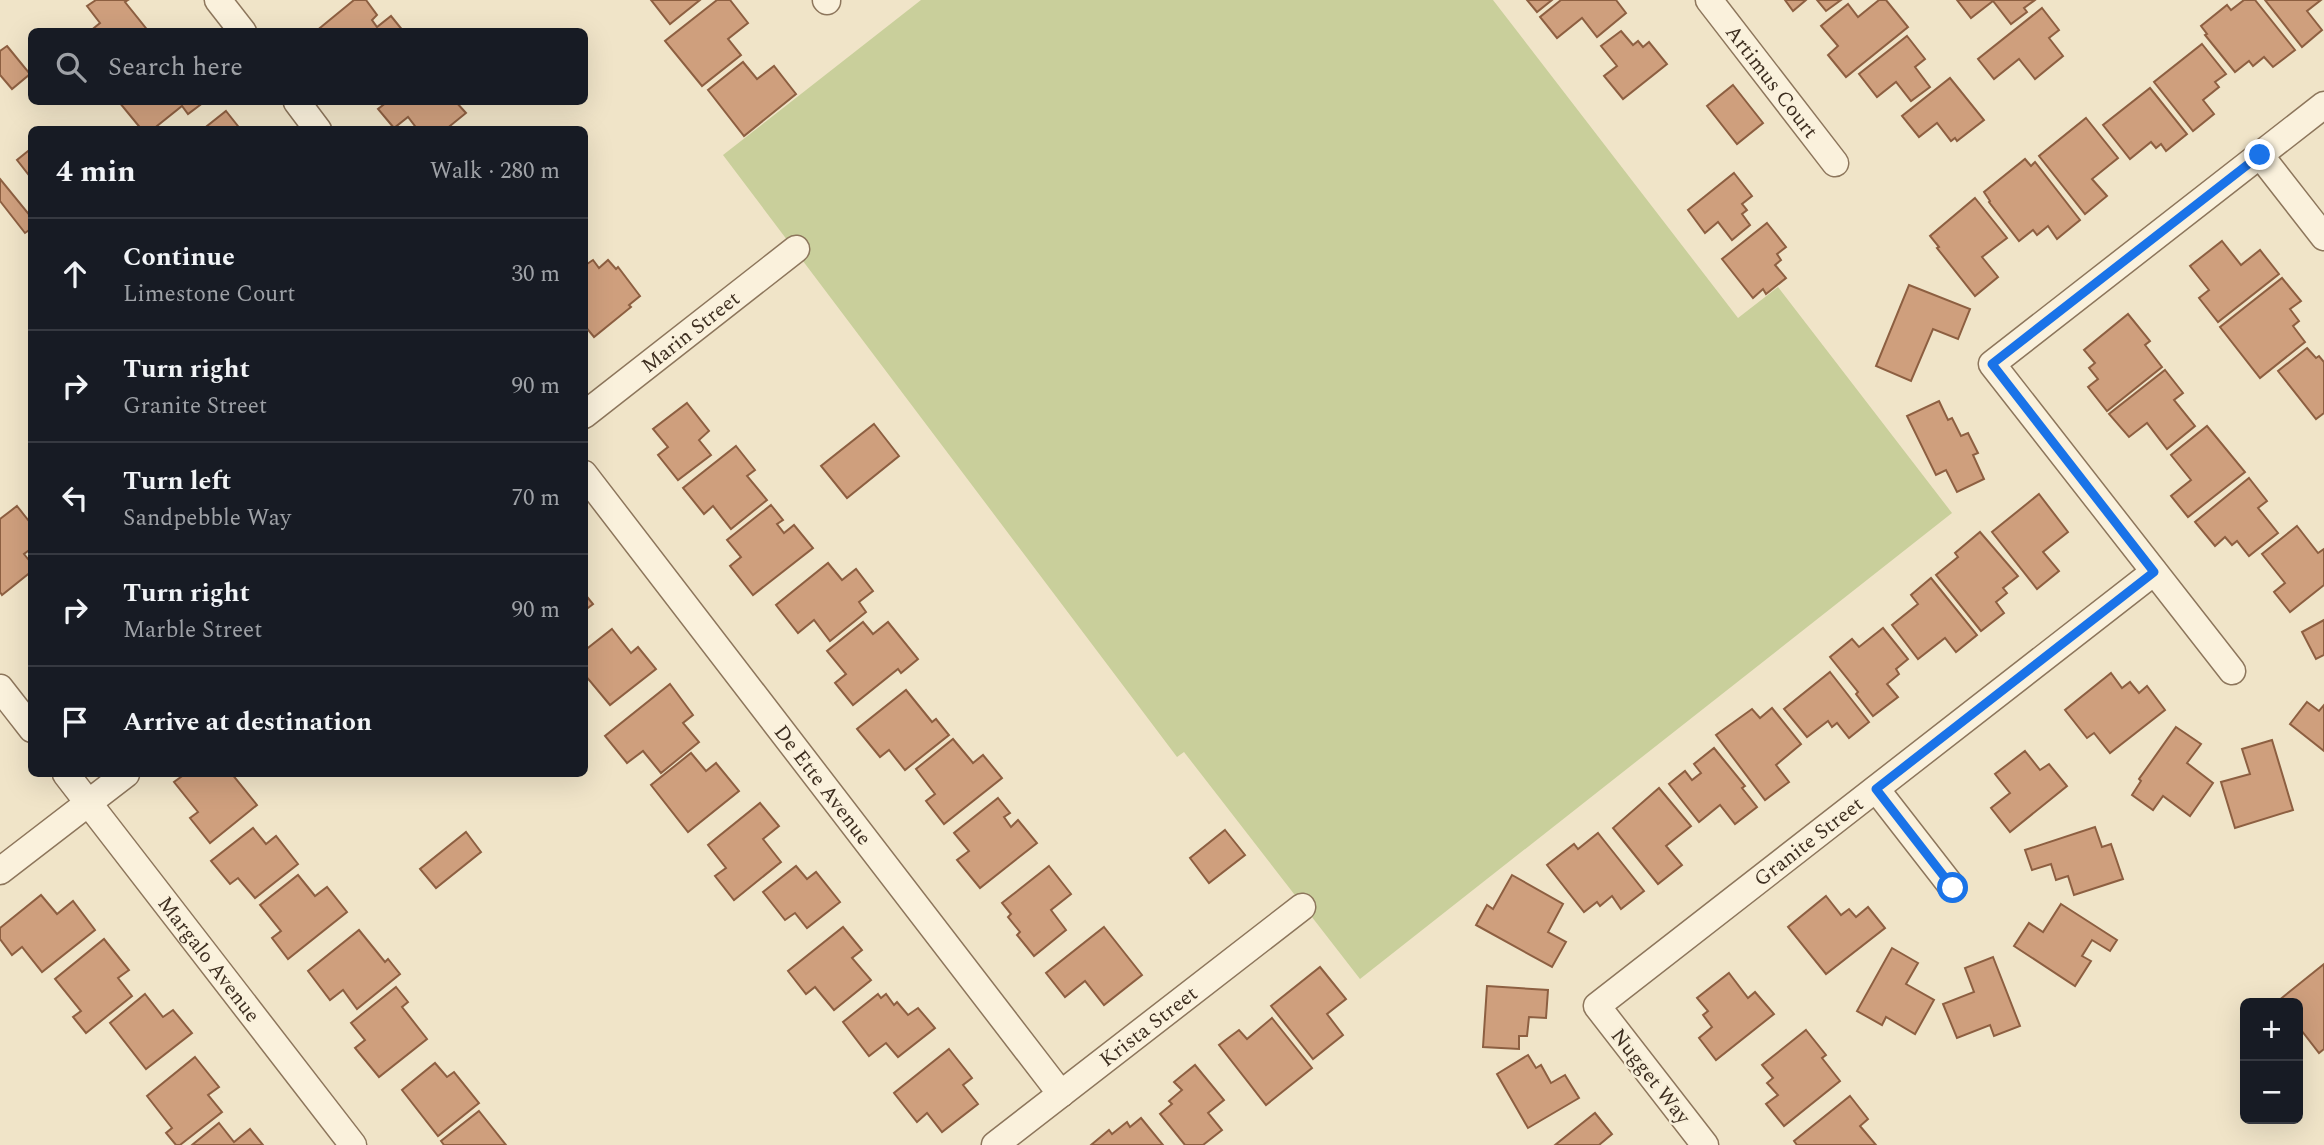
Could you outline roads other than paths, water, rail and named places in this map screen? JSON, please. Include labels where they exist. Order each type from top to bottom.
[{"type":"street","points":[[218,0],[240,28]]},
{"type":"street","name":"Artimus Court","points":[[1709,0],[1835,163]]},
{"type":"street","points":[[299,105],[315,126]]},
{"type":"street","points":[[2232,671],[1992,364],[2324,105]]},
{"type":"street","points":[[2260,155],[2324,237]]},
{"type":"street","name":"Marin Street","points":[[588,412],[796,249]]},
{"type":"street","name":"De Ette Avenue","points":[[588,479],[1061,1094]]},
{"type":"street","name":"Granite Street","points":[[1597,1006],[2154,572]]},
{"type":"street","points":[[0,688],[28,724]]},
{"type":"street","name":"Margalo Avenue","points":[[68,777],[353,1145]]},
{"type":"street","points":[[0,872],[121,777]]},
{"type":"street","points":[[1876,789],[1953,888]]},
{"type":"street","name":"Krista Street","points":[[995,1145],[1302,907]]},
{"type":"street","name":"Nugget Way","points":[[1597,1006],[1706,1145]]}]
